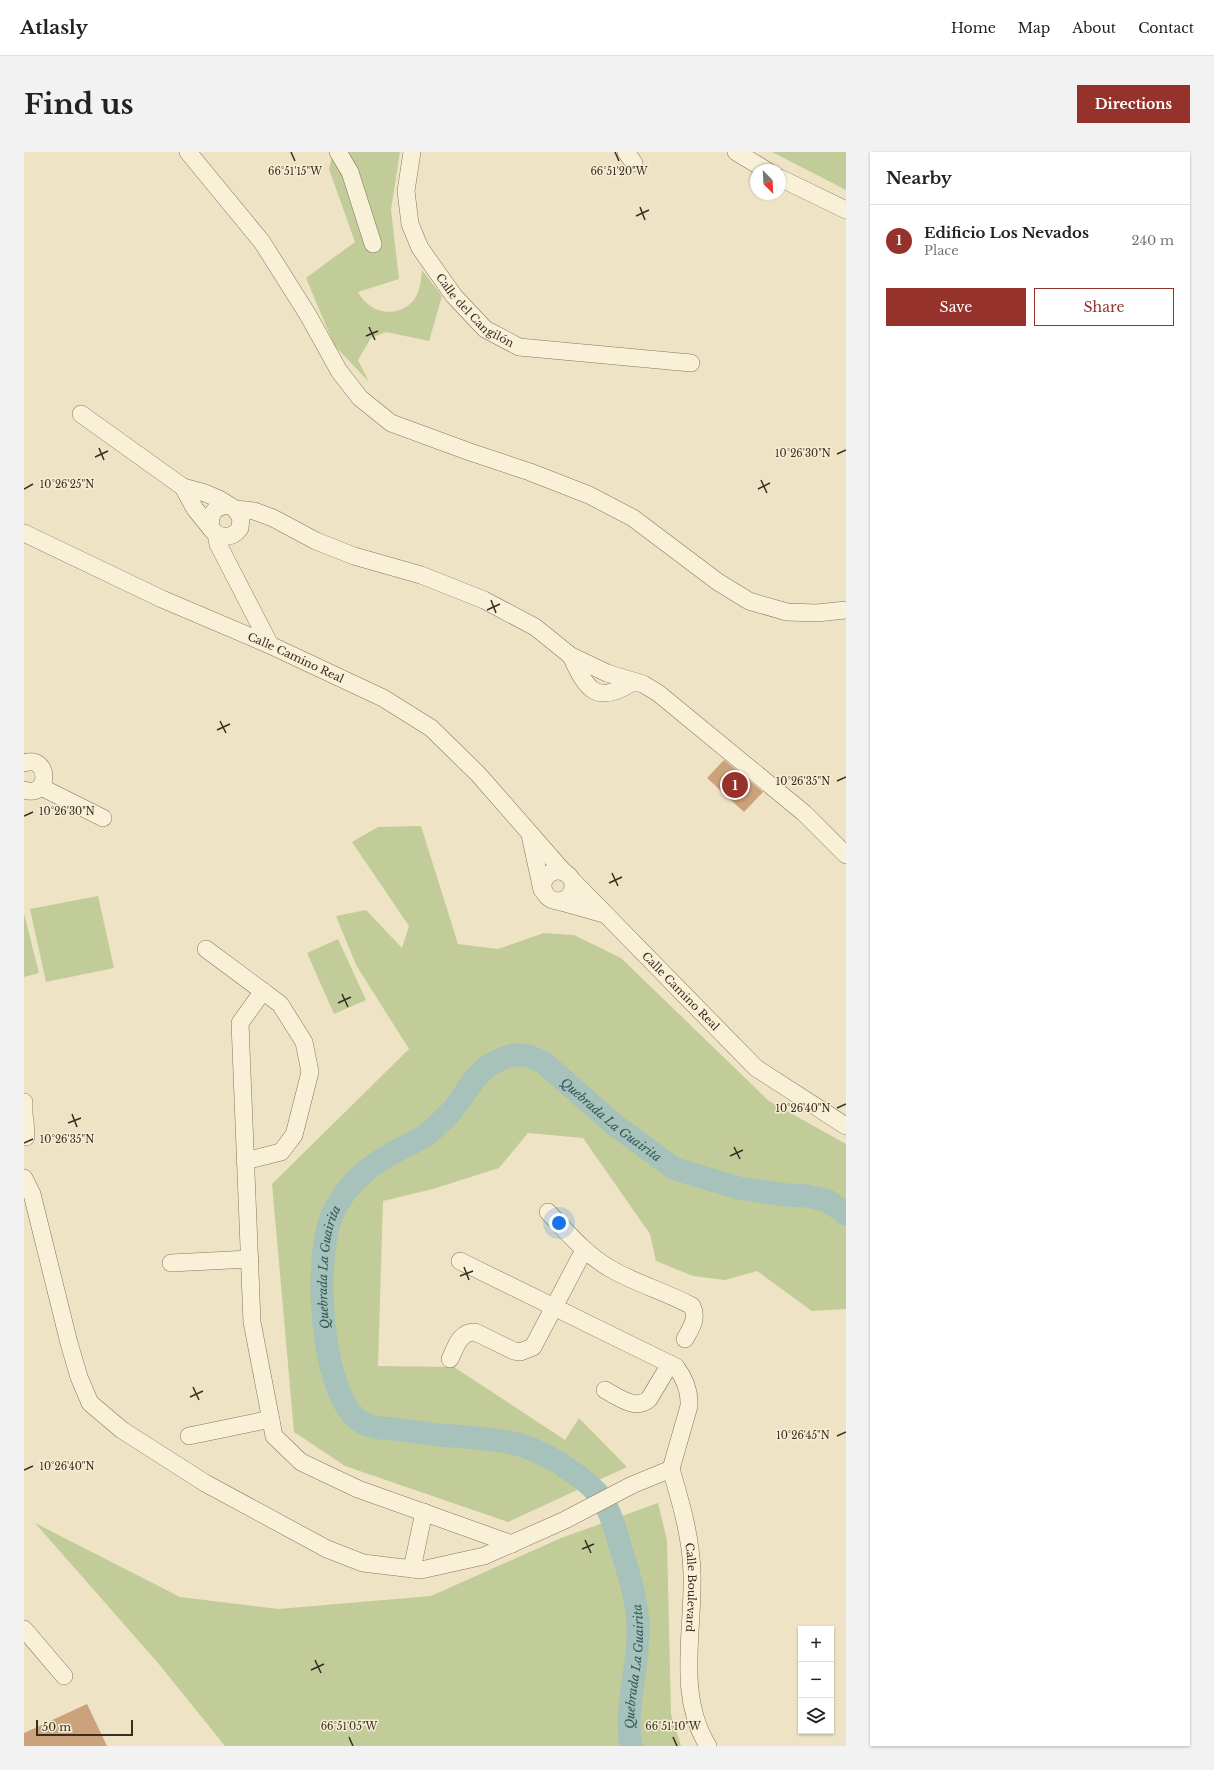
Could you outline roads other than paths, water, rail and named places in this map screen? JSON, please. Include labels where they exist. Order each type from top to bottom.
[{"type":"street","points":[[338,152],[350,172],[374,244]]},
{"type":"street","name":"Calle del Cangilón","points":[[412,152],[406,191],[410,224],[420,248],[454,296],[485,329],[519,347],[691,363]]},
{"type":"street","points":[[736,152],[756,164]]},
{"type":"street","points":[[190,153],[262,242],[308,315],[339,371],[360,398],[392,423],[470,452],[530,472],[589,495],[633,518],[718,582],[748,601],[787,612],[817,613],[846,610]]},
{"type":"street","points":[[786,181],[846,210]]},
{"type":"street","points":[[81,414],[183,487],[205,493],[233,508],[241,518],[229,565]]},
{"type":"street","points":[[183,487],[195,509],[214,532],[227,537],[238,531],[273,518]]},
{"type":"street","points":[[195,509],[205,493]]},
{"type":"street","points":[[270,645],[218,544],[210,519],[212,514],[220,507],[254,511],[273,518],[316,541],[354,556],[421,575],[484,600],[535,627],[571,656],[633,682],[642,684],[667,699],[804,813],[846,855]]},
{"type":"street","name":"Calle Camino Real","points":[[24,533],[162,599],[270,645],[383,698],[431,728],[478,774],[530,835],[568,876],[756,1068],[846,1126]]},
{"type":"street","points":[[24,763],[33,762],[42,768],[45,777],[41,787],[31,791],[24,790]]},
{"type":"street","points":[[41,787],[102,818]]},
{"type":"street","name":"Calle Camino Real","points":[[530,835],[542,890]]},
{"type":"street","points":[[558,901],[565,900],[570,895],[573,888],[568,876],[550,872],[542,883],[542,890],[551,900],[605,914]]},
{"type":"street","points":[[206,949],[280,1004],[304,1042],[310,1072],[294,1135],[282,1152],[245,1161]]},
{"type":"street","points":[[263,991],[240,1023],[252,1322],[274,1436],[301,1462],[358,1489],[512,1544]]},
{"type":"street","points":[[24,1113],[26,1137]]},
{"type":"street","points":[[24,1178],[32,1194],[69,1343],[79,1377],[90,1403],[122,1430],[205,1483],[292,1532],[327,1549],[363,1563],[421,1570],[484,1556],[565,1520],[632,1485],[671,1469],[689,1406],[690,1395],[681,1374],[676,1367],[460,1261]]},
{"type":"street","points":[[548,1212],[584,1250],[612,1270],[692,1306],[695,1314],[693,1324],[685,1339]]},
{"type":"street","points":[[450,1359],[461,1336],[470,1332],[475,1332],[514,1351],[520,1352],[535,1345],[584,1250]]},
{"type":"street","points":[[170,1263],[250,1259]]},
{"type":"street","points":[[605,1390],[636,1405],[644,1403],[670,1364]]},
{"type":"street","points":[[189,1436],[271,1419]]},
{"type":"street","name":"Calle Boulevard","points":[[671,1469],[690,1541],[692,1574],[690,1703],[700,1734],[708,1746]]},
{"type":"street","points":[[412,1569],[424,1512]]},
{"type":"street","points":[[24,1629],[64,1676]]},
{"type":"waterway","name":"Quebrada La Guairita","points":[[631,1746],[629,1717],[638,1644],[637,1610],[628,1571],[614,1525],[606,1505],[595,1491],[580,1477],[554,1460],[523,1446],[493,1440],[380,1428],[365,1424],[357,1419],[345,1403],[335,1380],[328,1351],[324,1320],[322,1289],[323,1259],[327,1233],[333,1213],[344,1195],[357,1179],[382,1159],[429,1133],[450,1113],[475,1079],[486,1068],[500,1059],[513,1055],[525,1055],[544,1063],[616,1126],[675,1169],[739,1188],[785,1195],[807,1196],[828,1201],[846,1214]]},
{"type":"place","name":"Edificio Los Nevados","points":[[735,785]]}]
